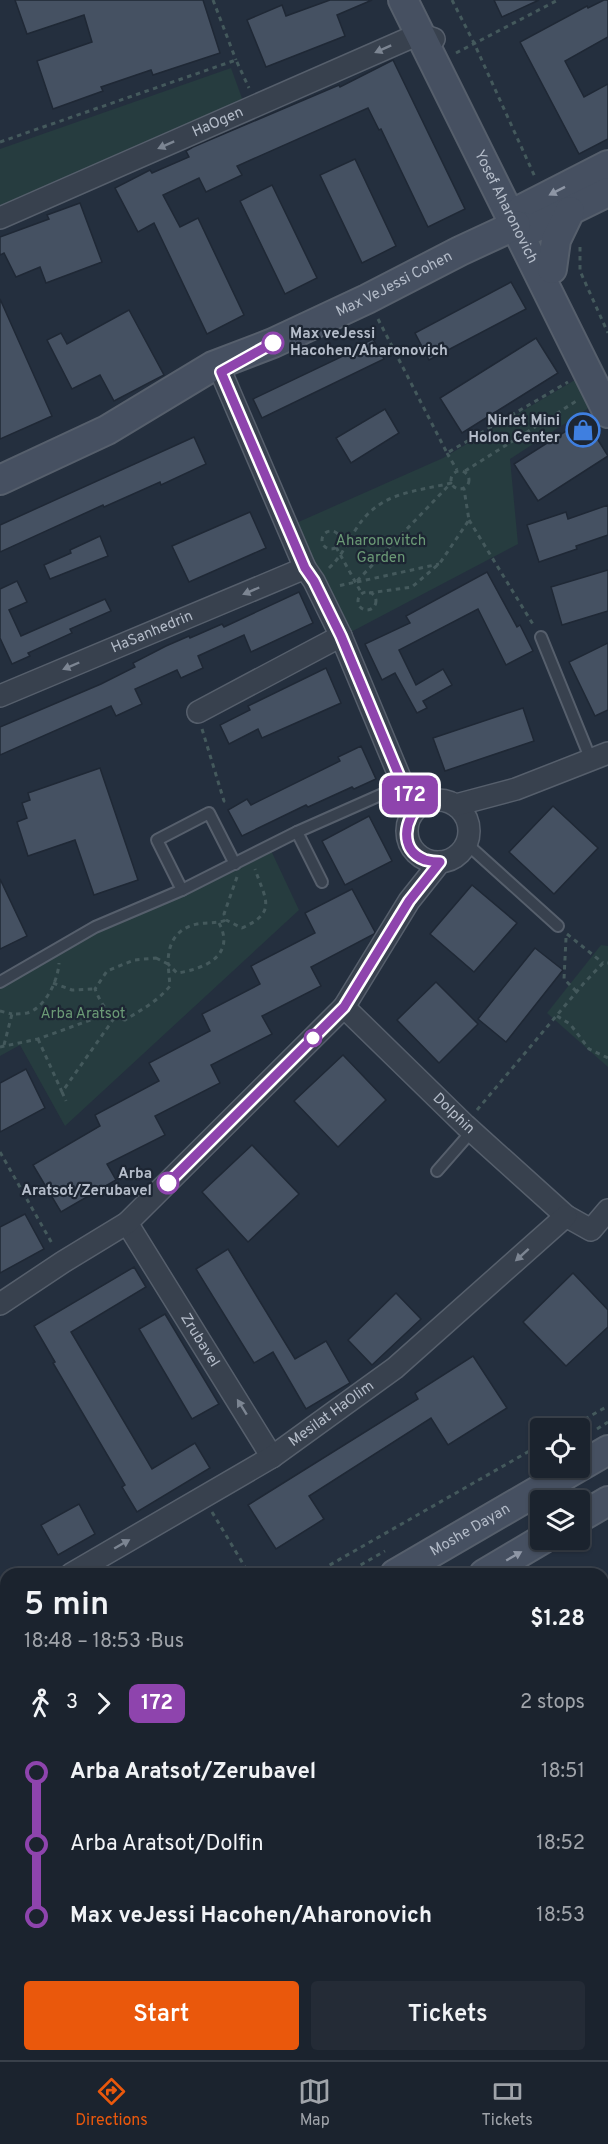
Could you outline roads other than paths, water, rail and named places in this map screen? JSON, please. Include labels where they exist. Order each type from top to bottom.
[{"type":"street","name":"Yosef Aharonovich","points":[[403,0],[434,44],[540,217],[601,382]]},
{"type":"street","name":"Yosef Aharonovich","points":[[418,0],[434,44]]},
{"type":"street","name":"HaOgen","points":[[0,218],[257,105],[434,44]]},
{"type":"street","points":[[540,217],[608,165]]},
{"type":"street","points":[[540,217],[608,192]]},
{"type":"street","name":"Yosef Aharonovich","points":[[540,217],[552,269],[601,382]]},
{"type":"street","name":"Max VeJessi Cohen","points":[[0,480],[107,430],[166,394],[367,299],[459,251],[540,217]]},
{"type":"street","points":[[217,369],[312,580],[341,636],[403,785],[408,793],[422,803]]},
{"type":"street","name":"HaSanhedrin","points":[[0,696],[312,580]]},
{"type":"street","points":[[198,712],[341,636]]},
{"type":"street","points":[[456,805],[516,789],[599,756]]},
{"type":"street","points":[[467,834],[516,789]]},
{"type":"street","points":[[435,799],[446,800],[456,805],[464,813],[467,834],[460,854],[450,860],[440,862],[424,860],[409,844],[406,830],[408,820],[422,803],[435,799]]},
{"type":"street","points":[[409,901],[415,853]]},
{"type":"street","points":[[0,1304],[63,1262],[128,1223],[344,1007],[409,901],[440,862]]},
{"type":"street","name":"Dolphin","points":[[344,1007],[468,1128],[566,1216],[591,1230],[608,1210]]},
{"type":"street","name":"Mesilat HaOlim","points":[[81,1568],[272,1457],[395,1368],[566,1216]]},
{"type":"street","name":"Zrubavel","points":[[128,1223],[272,1457]]},
{"type":"street","name":"Moshe Dayan","points":[[405,1568],[608,1450]]},
{"type":"street","points":[[590,1512],[608,1502]]},
{"type":"street","points":[[494,1568],[530,1547]]},
{"type":"lane","points":[[541,637],[599,756]]},
{"type":"lane","points":[[0,982],[95,927],[182,890],[297,832],[403,785]]},
{"type":"lane","points":[[182,890],[157,840],[209,813],[242,860]]},
{"type":"lane","points":[[297,832],[322,882]]},
{"type":"lane","points":[[467,834],[558,926]]},
{"type":"lane","points":[[438,1171],[468,1128]]},
{"type":"place","name":"Max veJessi Hacohen/Aharonovich","points":[[273,343]]},
{"type":"place","name":"Nirlet Mini Holon Center","points":[[583,430]]},
{"type":"place","name":"Arba Aratsot/Zerubavel","points":[[168,1183]]},
{"type":"park label","name":"Aharonovitch Garden","points":[[381,550]]},
{"type":"park label","name":"Arba Aratsot","points":[[83,1014]]}]
